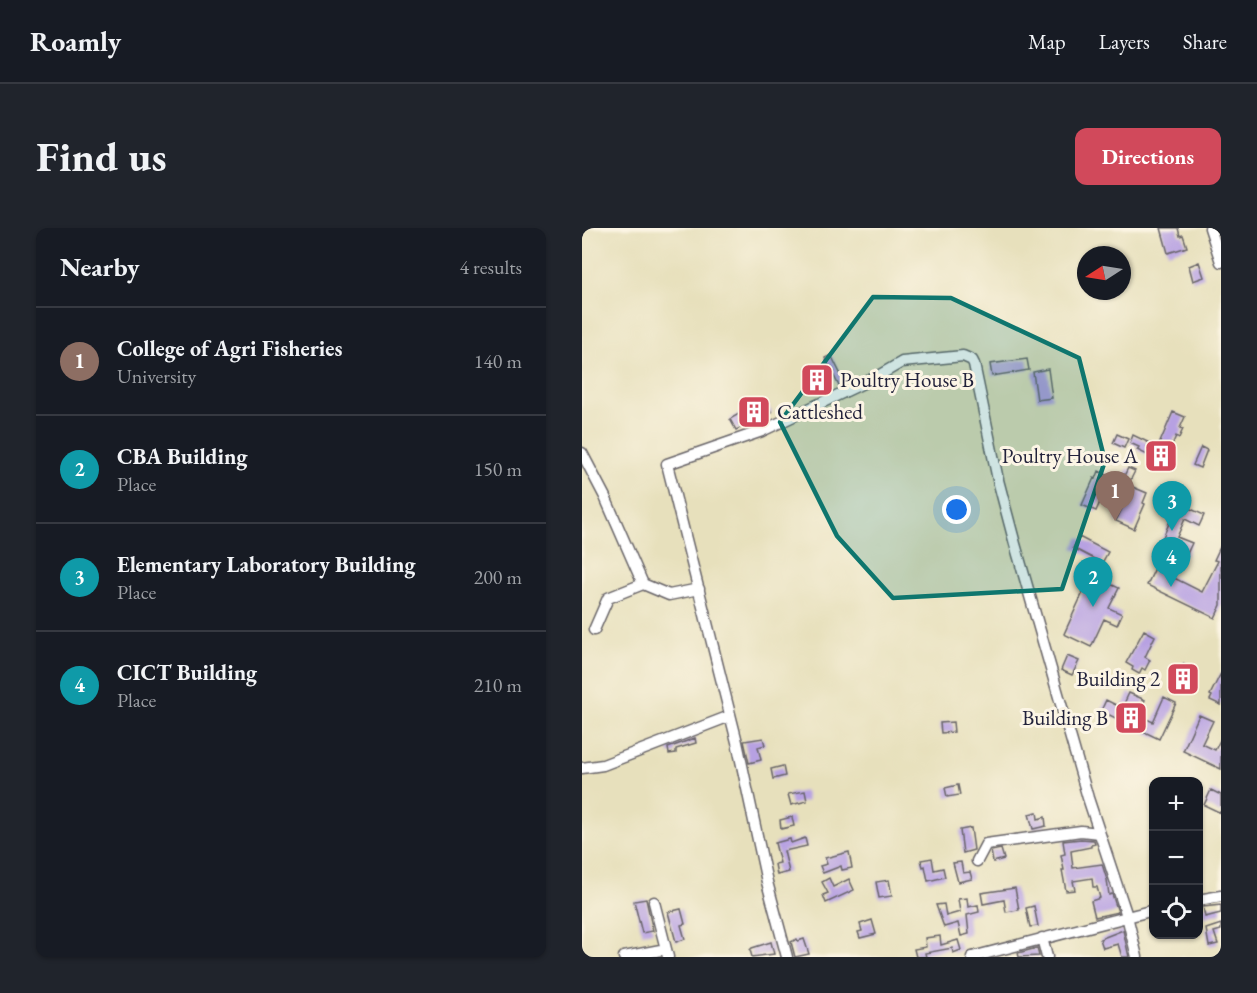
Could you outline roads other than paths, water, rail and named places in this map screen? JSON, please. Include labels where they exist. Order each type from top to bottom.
[{"type":"street","points":[[1210,228],[1221,262]]},
{"type":"street","points":[[787,957],[667,464],[762,431],[878,376],[902,362],[958,356],[969,358],[974,364],[998,480],[1015,544],[1137,957]]},
{"type":"street","points":[[582,453],[605,497],[642,584]]},
{"type":"street","points":[[594,630],[608,598],[642,584],[669,595],[699,589]]},
{"type":"street","points":[[582,768],[603,765],[730,716]]},
{"type":"street","points":[[977,861],[986,843],[1081,831],[1099,833]]},
{"type":"street","points":[[1203,899],[1221,896]]},
{"type":"street","points":[[624,957],[667,953],[654,902]]},
{"type":"street","points":[[972,957],[1149,911]]},
{"type":"street","points":[[1042,938],[1047,957]]},
{"type":"place","name":"Poultry House B","points":[[817,380]]},
{"type":"place","name":"Cattleshed","points":[[754,412]]},
{"type":"place","name":"Poultry House A","points":[[1161,456]]},
{"type":"place","name":"College of Agri Fisheries","points":[[1115,521]]},
{"type":"place","name":"Elementary Laboratory Building","points":[[1172,531]]},
{"type":"place","name":"CICT Building","points":[[1171,587]]},
{"type":"place","name":"CBA Building","points":[[1093,607]]},
{"type":"place","name":"Building 2","points":[[1183,679]]},
{"type":"place","name":"Building B","points":[[1131,718]]}]
